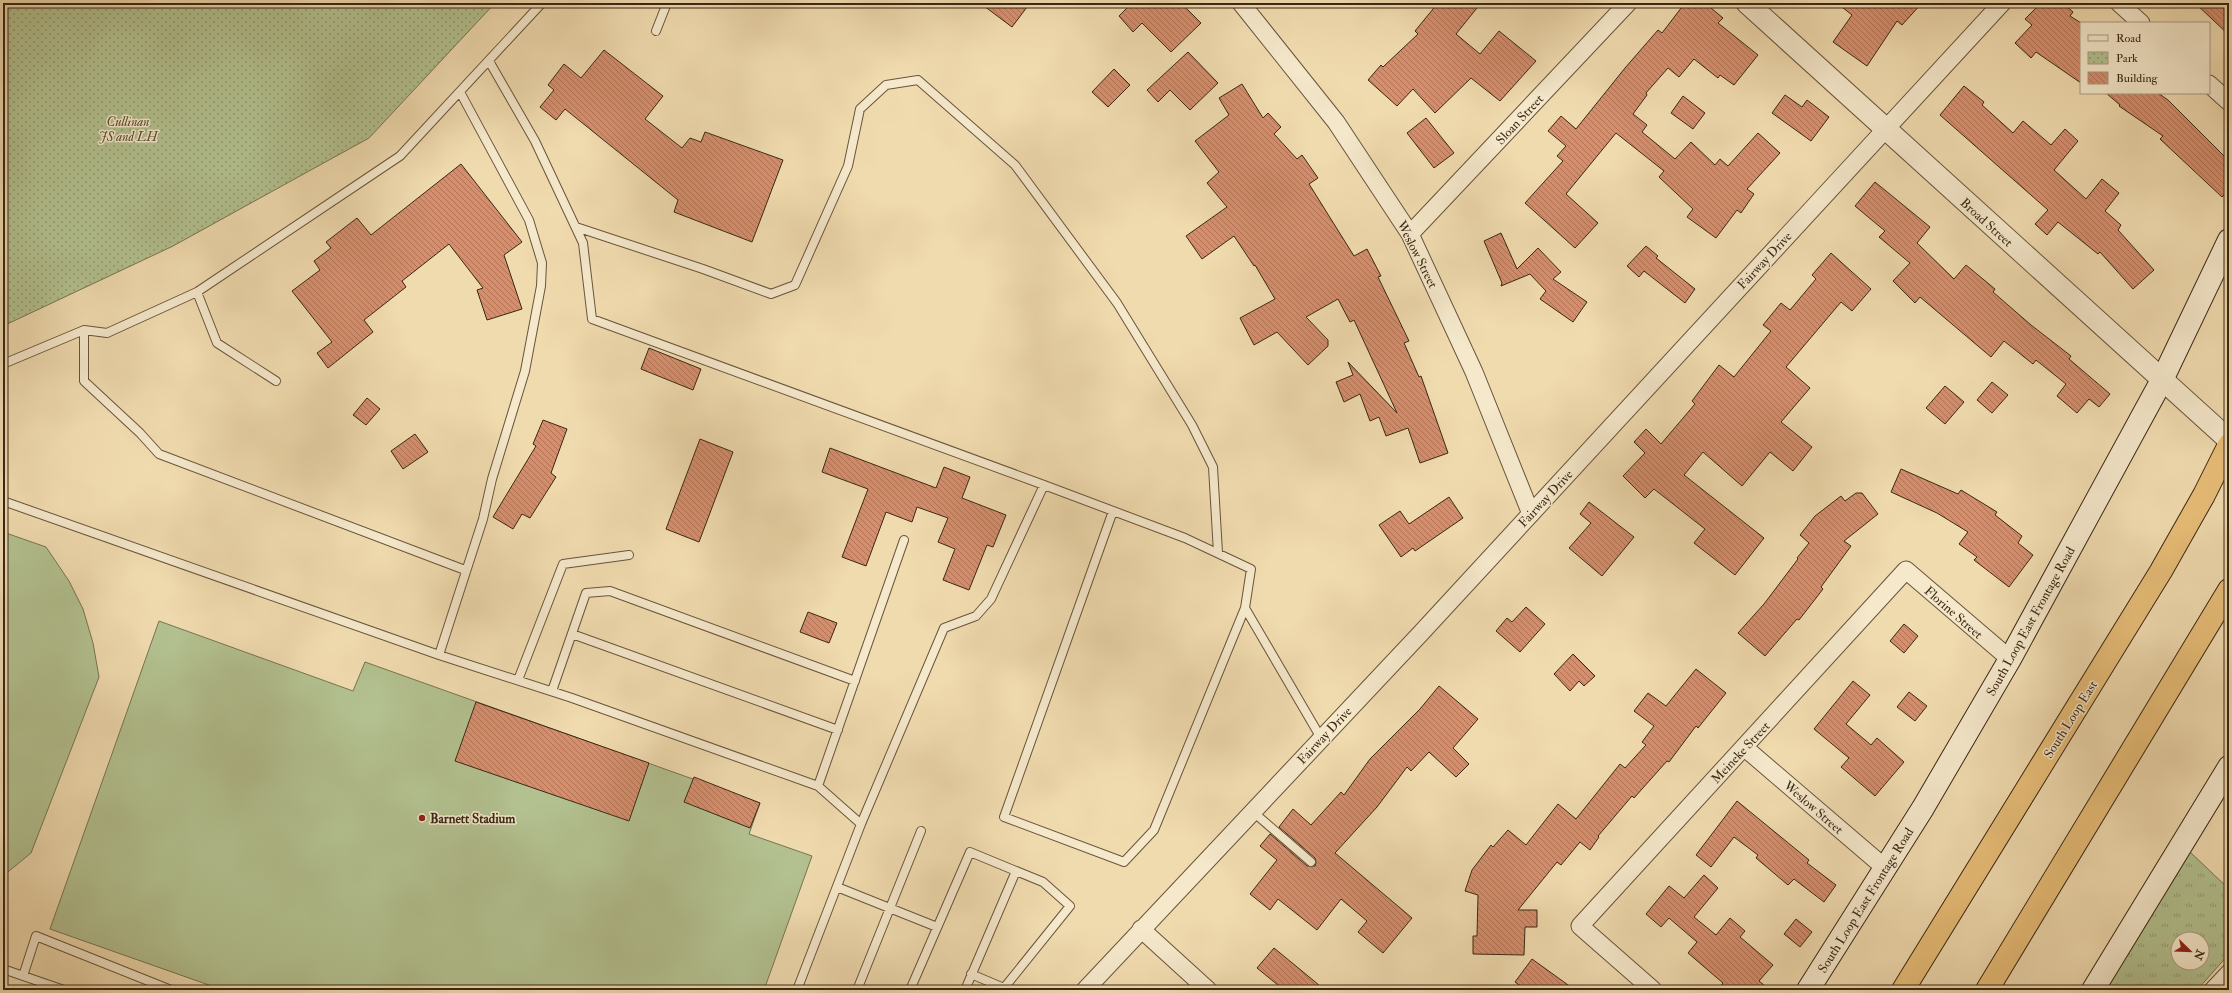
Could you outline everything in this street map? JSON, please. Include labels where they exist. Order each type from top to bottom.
[{"type":"highway","name":"South Loop East","points":[[1903,990],[2157,578],[2204,495],[2229,445]]},
{"type":"highway","points":[[1988,990],[2229,590]]},
{"type":"main road","name":"South Loop East Frontage Road","points":[[1808,990],[1884,867],[1923,808],[2010,659],[2162,380],[2229,240]]},
{"type":"main road","points":[[2093,990],[2229,767]]},
{"type":"street","name":"Sloan Street","points":[[1410,234],[1628,3]]},
{"type":"street","name":"Broad Street","points":[[1747,3],[1884,129],[2229,440]]},
{"type":"street","name":"Fairway Drive","points":[[1085,990],[1531,514],[1884,129],[2002,3]]},
{"type":"street","points":[[2119,3],[2140,22]]},
{"type":"street","name":"Weslow Street","points":[[1246,5],[1336,122],[1410,234],[1474,372],[1531,514]]},
{"type":"street","points":[[2210,85],[2229,102]]},
{"type":"street","name":"Florine Street","points":[[1899,577],[1906,570],[2010,659]]},
{"type":"street","name":"Meineke Street","points":[[1653,990],[1580,926],[1745,748],[1899,577]]},
{"type":"street","name":"Weslow Street","points":[[1745,748],[1884,867]]},
{"type":"street","points":[[1141,930],[1208,990]]},
{"type":"street","points":[[2213,990],[2229,972]]},
{"type":"lane","points":[[3,364],[84,330],[107,332],[197,292],[400,156],[542,3]]},
{"type":"lane","points":[[656,31],[667,3]]},
{"type":"lane","points":[[489,61],[535,141],[583,243],[592,319],[1044,485],[1185,538],[1251,569],[1245,608],[1154,830],[1124,862],[1004,817],[1113,511]]},
{"type":"lane","points":[[576,227],[703,269],[771,294],[795,285],[848,166],[860,109],[886,85],[918,80],[1015,165],[1117,304],[1192,425],[1213,467],[1218,553]]},
{"type":"lane","points":[[439,655],[465,570],[483,519],[492,479],[525,371],[541,286],[542,263],[529,220],[460,92]]},
{"type":"lane","points":[[197,292],[217,343],[276,381]]},
{"type":"lane","points":[[84,330],[84,381],[140,433],[159,454],[465,570]]},
{"type":"lane","points":[[797,990],[838,887],[861,824],[944,628],[976,616],[991,599],[1044,485]]},
{"type":"lane","points":[[3,501],[439,655],[552,691],[818,786],[861,824]]},
{"type":"lane","points":[[818,786],[904,540]]},
{"type":"lane","points":[[518,680],[563,564],[629,555]]},
{"type":"lane","points":[[552,691],[586,593],[610,591],[855,681]]},
{"type":"lane","points":[[1245,608],[1321,738]]},
{"type":"lane","points":[[572,634],[838,730]]},
{"type":"lane","points":[[1252,811],[1311,862]]},
{"type":"lane","points":[[856,990],[891,908],[921,831]]},
{"type":"lane","points":[[910,990],[970,852],[1043,882],[1070,906],[1004,988],[971,974]]},
{"type":"lane","points":[[965,990],[1016,871]]},
{"type":"lane","points":[[838,887],[938,927]]},
{"type":"lane","points":[[23,976],[36,936],[172,990]]},
{"type":"lane","points":[[3,968],[64,990]]},
{"type":"green space","name":"Cullinan JS and LH","points":[[3,3],[495,3],[369,138],[173,246],[3,326]]},
{"type":"green space","points":[[3,532],[46,547],[69,581],[83,609],[93,643],[99,677],[31,853],[3,876]]},
{"type":"green space","name":"Barnett Stadium","points":[[159,621],[353,691],[365,662],[760,803],[749,834],[812,856],[764,990],[223,990],[50,929]]},
{"type":"green space","points":[[2190,852],[2229,889],[2229,954],[2197,990],[2102,990]]},
{"type":"building","points":[[980,3],[1030,3],[1012,27]]},
{"type":"building","points":[[1132,3],[1181,3],[1201,23],[1171,52],[1142,23],[1133,32],[1119,16]]},
{"type":"building","points":[[1438,3],[1481,3],[1456,34],[1480,54],[1499,31],[1536,61],[1500,101],[1471,78],[1435,113],[1413,89],[1397,106],[1368,80],[1381,65],[1383,67],[1418,34],[1415,31]]},
{"type":"building","points":[[1685,3],[1705,3],[1723,18],[1718,23],[1758,55],[1734,85],[1720,75],[1718,78],[1694,59],[1679,77],[1668,68],[1646,93],[1647,95],[1633,114],[1647,125],[1642,132],[1675,159],[1691,142],[1715,165],[1720,159],[1728,166],[1758,133],[1780,153],[1747,189],[1754,194],[1741,213],[1737,210],[1716,238],[1687,217],[1693,209],[1659,177],[1664,171],[1616,133],[1566,194],[1598,223],[1575,248],[1525,203],[1563,161],[1557,156],[1566,146],[1548,131],[1561,116],[1576,129],[1625,68],[1658,30],[1662,33]]},
{"type":"building","points":[[1837,3],[1922,3],[1902,25],[1897,21],[1867,66],[1833,42],[1852,15]]},
{"type":"building","points":[[2041,3],[2063,3],[2073,12],[2070,16],[2080,22],[2080,82],[2036,52],[2031,58],[2015,43],[2032,25],[2025,19]]},
{"type":"building","points":[[2195,3],[2229,3],[2229,35]]},
{"type":"building","points":[[604,50],[663,96],[645,119],[682,148],[690,138],[701,142],[705,132],[783,160],[752,242],[674,212],[678,200],[565,109],[556,120],[540,107],[554,90],[548,85],[564,64],[581,78]]},
{"type":"building","points":[[1188,52],[1218,83],[1190,110],[1170,90],[1158,102],[1147,90]]},
{"type":"building","points":[[1114,69],[1130,85],[1108,107],[1092,92]]},
{"type":"building","points":[[1242,84],[1263,118],[1268,113],[1281,127],[1274,134],[1297,159],[1302,155],[1318,178],[1309,184],[1354,256],[1367,249],[1381,276],[1378,277],[1409,341],[1404,343],[1419,377],[1421,376],[1448,453],[1420,463],[1408,428],[1386,436],[1379,417],[1370,421],[1360,394],[1344,402],[1336,382],[1353,375],[1348,362],[1397,413],[1354,320],[1350,322],[1338,299],[1306,317],[1328,340],[1328,346],[1308,365],[1277,332],[1254,345],[1240,318],[1275,299],[1255,265],[1254,266],[1234,236],[1202,259],[1186,236],[1227,207],[1207,183],[1219,172],[1195,141],[1229,115],[1219,98]]},
{"type":"building","points":[[1964,86],[1984,102],[1982,105],[2013,133],[2023,121],[2051,145],[2065,129],[2078,141],[2054,170],[2086,199],[2102,179],[2119,193],[2105,211],[2121,225],[2118,230],[2154,270],[2133,289],[2100,252],[2098,254],[2058,222],[2047,235],[2035,224],[2048,210],[1940,115]]},
{"type":"building","points":[[2107,94],[2159,94],[2168,100],[2229,161],[2229,189],[2222,197],[2160,139],[2163,136],[2119,106],[2120,105]]},
{"type":"building","points":[[1785,95],[1802,107],[1807,100],[1829,117],[1811,141],[1772,113]]},
{"type":"building","points":[[1683,96],[1705,113],[1693,129],[1671,113]]},
{"type":"building","points":[[1426,118],[1454,153],[1434,168],[1407,133]]},
{"type":"building","points":[[461,164],[522,242],[504,255],[522,309],[487,320],[477,290],[483,288],[449,244],[402,281],[406,287],[364,320],[373,332],[328,368],[317,353],[332,342],[292,291],[320,270],[314,261],[331,248],[326,242],[357,218],[371,235]]},
{"type":"building","points":[[1875,182],[1930,227],[1917,243],[1954,279],[1966,265],[1995,289],[1993,292],[2031,325],[2071,356],[2069,359],[2110,394],[2099,407],[2089,399],[2077,413],[2057,396],[2066,384],[2036,360],[2033,364],[2004,341],[1991,357],[1920,297],[1915,303],[1893,281],[1910,263],[1879,237],[1885,231],[1855,206]]},
{"type":"building","points":[[1501,233],[1517,269],[1538,248],[1561,272],[1553,279],[1587,302],[1573,322],[1540,299],[1546,291],[1530,274],[1501,286],[1502,283],[1484,241]]},
{"type":"building","points":[[1646,246],[1658,256],[1656,258],[1695,289],[1685,303],[1644,271],[1639,277],[1627,266]]},
{"type":"building","points":[[1831,253],[1871,289],[1852,311],[1841,302],[1786,367],[1810,388],[1781,422],[1812,447],[1793,471],[1770,452],[1742,486],[1703,452],[1684,475],[1764,538],[1735,575],[1694,543],[1705,529],[1654,489],[1645,498],[1623,476],[1645,453],[1634,442],[1646,429],[1661,444],[1695,404],[1692,401],[1719,365],[1734,377],[1771,331],[1763,325],[1781,303],[1790,310],[1816,279],[1812,275]]},
{"type":"building","points":[[649,348],[701,369],[693,390],[641,369]]},
{"type":"building","points":[[1992,382],[2008,395],[1992,413],[1977,400]]},
{"type":"building","points":[[1945,386],[1964,402],[1945,424],[1926,408]]},
{"type":"building","points":[[367,398],[380,409],[366,425],[353,415]]},
{"type":"building","points":[[543,420],[567,429],[551,473],[556,477],[530,518],[522,514],[513,529],[493,517],[536,446],[533,444]]},
{"type":"building","points":[[415,434],[428,452],[403,469],[391,451]]},
{"type":"building","points":[[700,439],[733,452],[699,542],[666,529]]},
{"type":"building","points":[[830,448],[936,488],[944,467],[970,477],[962,498],[1006,515],[993,547],[987,545],[969,590],[943,580],[955,549],[938,542],[948,518],[917,507],[912,522],[886,512],[866,566],[842,557],[868,489],[822,472]]},
{"type":"building","points":[[1901,469],[1958,494],[1961,490],[1997,512],[1995,515],[2022,536],[2018,543],[2033,555],[2009,587],[1974,560],[1977,557],[1959,544],[1968,532],[1937,513],[1891,492]]},
{"type":"building","points":[[1856,493],[1862,493],[1878,514],[1844,541],[1851,546],[1821,587],[1823,589],[1799,620],[1797,619],[1765,656],[1738,633],[1764,604],[1809,543],[1800,535],[1815,516],[1841,496],[1845,501]]},
{"type":"building","points":[[1449,497],[1463,518],[1415,551],[1413,548],[1401,557],[1379,525],[1400,511],[1409,524]]},
{"type":"building","points":[[1589,502],[1634,537],[1602,576],[1569,548],[1591,523],[1580,514]]},
{"type":"building","points":[[1526,607],[1545,624],[1520,652],[1496,631],[1507,618],[1512,622]]},
{"type":"building","points":[[808,612],[837,623],[829,643],[800,632]]},
{"type":"building","points":[[1904,624],[1918,636],[1904,653],[1890,641]]},
{"type":"building","points":[[1573,654],[1595,676],[1584,686],[1579,681],[1570,691],[1554,674]]},
{"type":"building","points":[[1696,669],[1726,693],[1698,728],[1696,726],[1669,762],[1667,761],[1634,798],[1632,796],[1598,836],[1599,837],[1590,850],[1580,842],[1561,865],[1557,862],[1518,910],[1537,910],[1537,927],[1525,927],[1524,955],[1473,954],[1473,936],[1477,936],[1478,895],[1465,891],[1472,870],[1491,845],[1493,847],[1508,830],[1526,845],[1558,804],[1576,819],[1620,764],[1625,768],[1646,745],[1642,742],[1654,726],[1634,711],[1648,693],[1666,706]]},
{"type":"building","points":[[1853,681],[1870,695],[1846,724],[1871,745],[1877,738],[1904,762],[1875,796],[1841,767],[1849,758],[1814,729]]},
{"type":"building","points":[[1439,686],[1478,719],[1453,748],[1469,764],[1456,777],[1429,752],[1411,771],[1407,767],[1377,807],[1335,853],[1412,918],[1383,953],[1358,932],[1367,921],[1341,899],[1317,930],[1278,899],[1270,910],[1250,894],[1277,860],[1260,846],[1270,834],[1307,866],[1315,866],[1315,858],[1279,827],[1293,809],[1311,825],[1341,792],[1344,795],[1370,759],[1420,709]]},
{"type":"building","points":[[1909,692],[1927,706],[1915,721],[1897,707]]},
{"type":"building","points":[[476,702],[649,763],[629,821],[455,761]]},
{"type":"building","points":[[694,777],[760,803],[750,828],[684,802]]},
{"type":"building","points":[[1737,801],[1809,860],[1807,863],[1836,885],[1824,902],[1794,879],[1788,885],[1756,858],[1758,855],[1734,837],[1711,867],[1696,855]]},
{"type":"building","points":[[1704,875],[1718,888],[1694,917],[1716,935],[1730,918],[1745,931],[1740,937],[1773,965],[1759,981],[1770,990],[1718,990],[1723,983],[1688,953],[1697,942],[1669,918],[1661,927],[1646,914],[1669,886],[1684,898]]},
{"type":"building","points":[[1796,919],[1812,932],[1800,947],[1784,934]]},
{"type":"building","points":[[1274,948],[1325,990],[1284,990],[1257,968]]},
{"type":"building","points":[[1532,959],[1575,990],[1526,990],[1515,982]]},
{"type":"place","name":"Barnett Stadium","points":[[422,818]]}]
